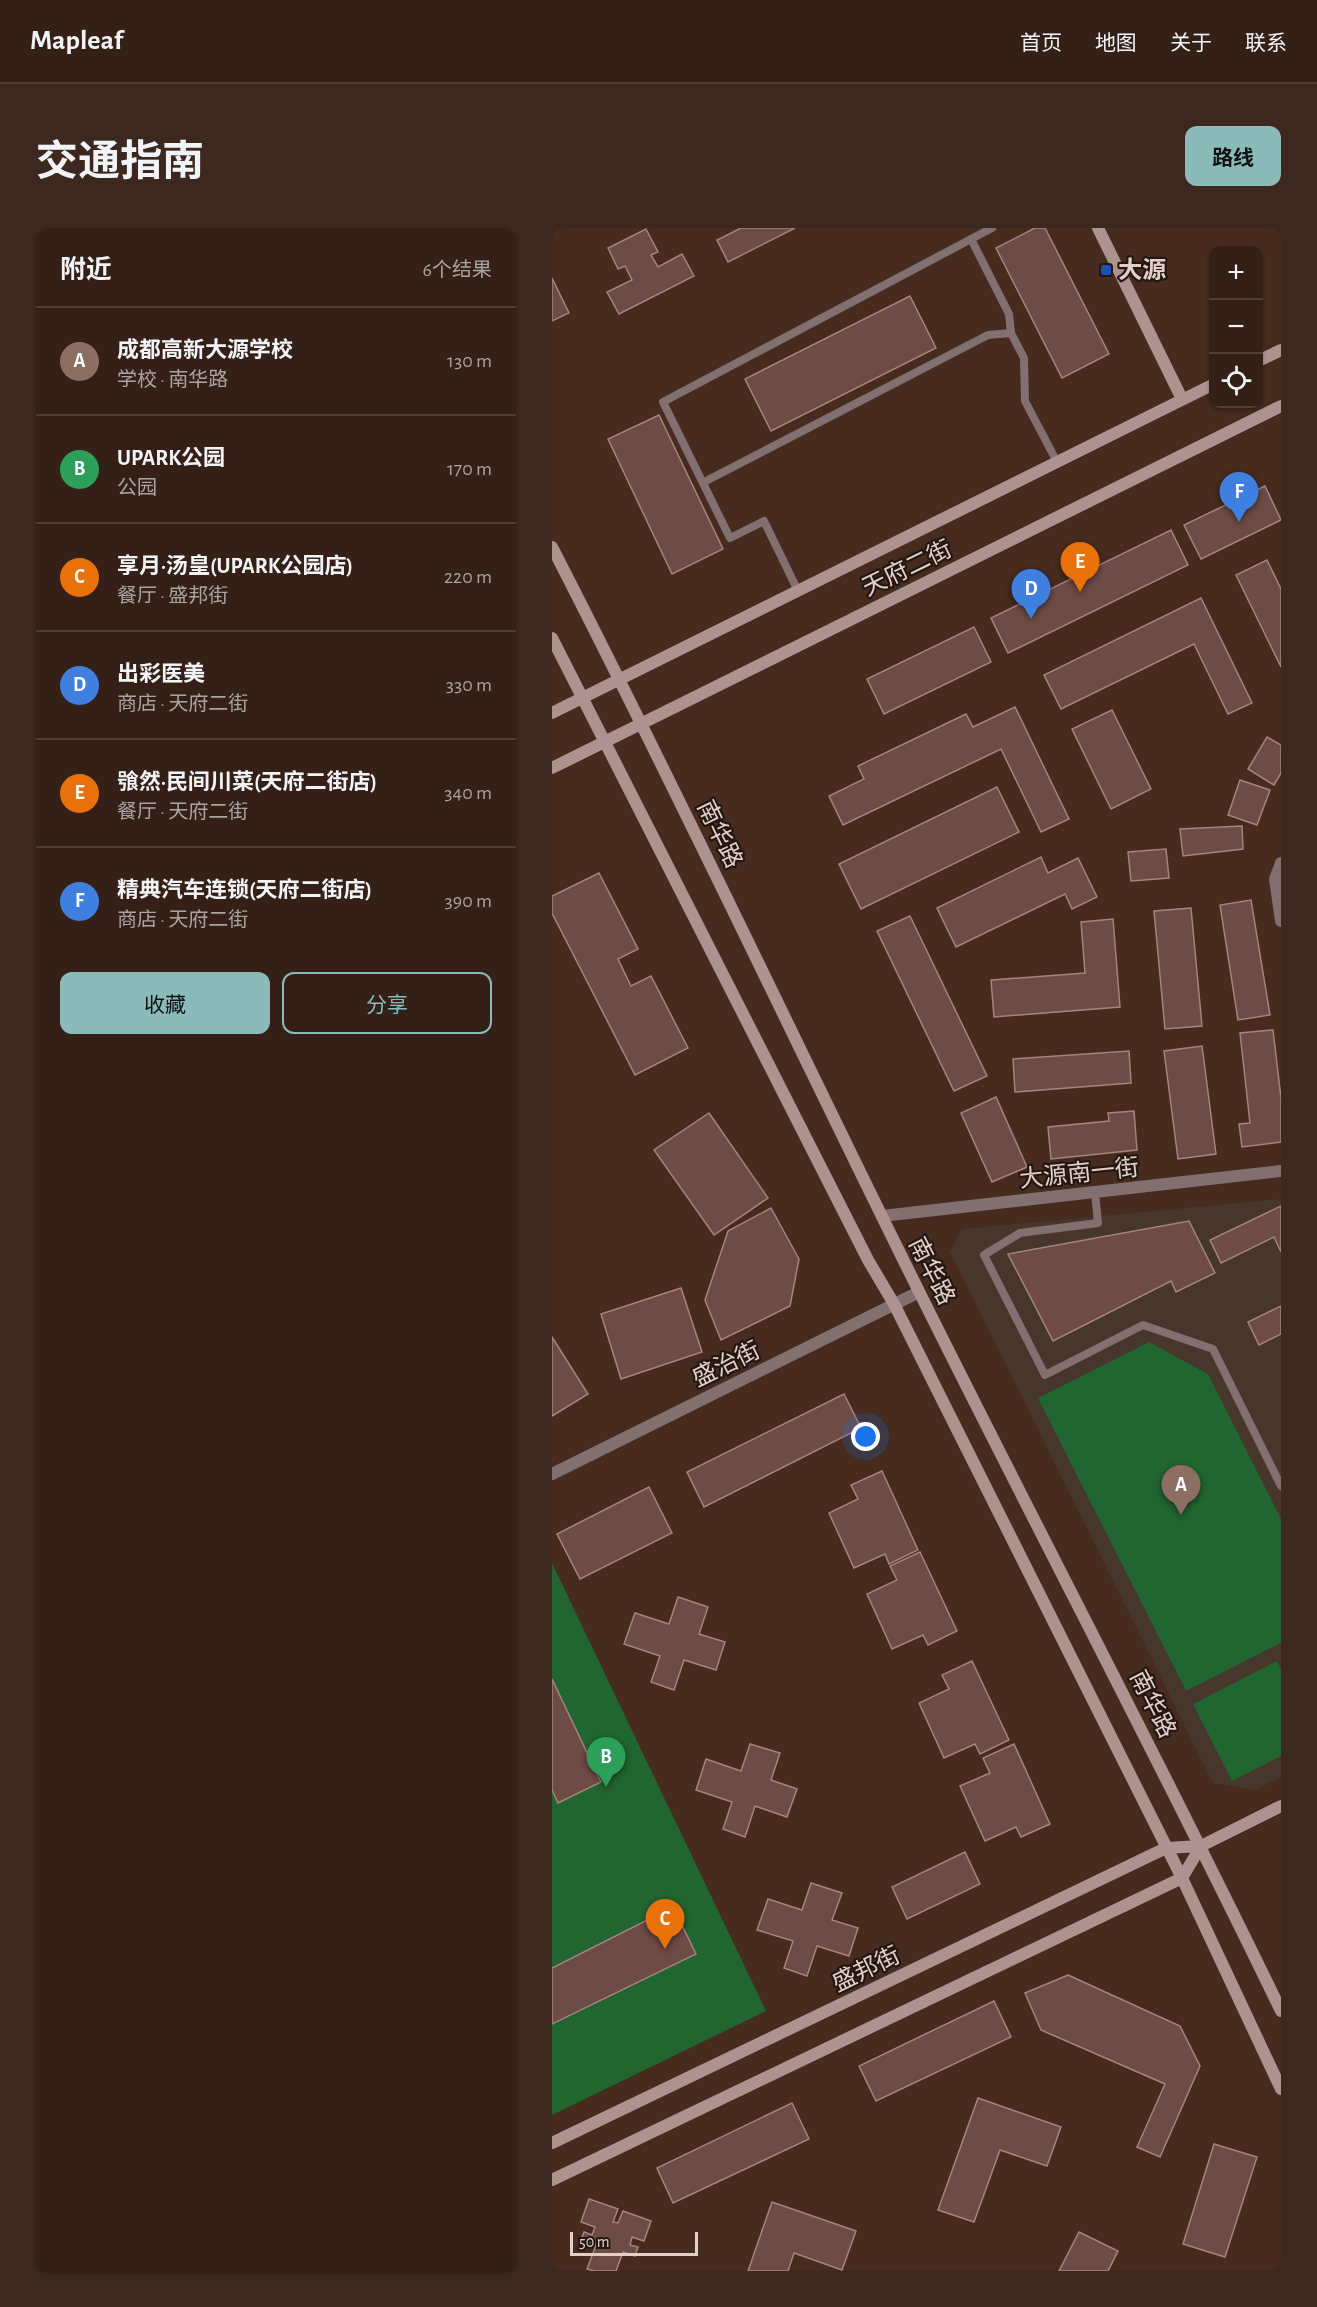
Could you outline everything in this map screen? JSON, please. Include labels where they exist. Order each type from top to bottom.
[{"type":"main road","points":[[1098,228],[1182,399]]},
{"type":"main road","points":[[1263,359],[1281,350]]},
{"type":"main road","name":"天府二街","points":[[552,713],[1209,386]]},
{"type":"main road","name":"天府二街","points":[[552,768],[1281,406]]},
{"type":"main road","name":"南华路","points":[[552,547],[643,723],[919,1292],[1202,1846],[1281,2011]]},
{"type":"main road","name":"南华路","points":[[552,638],[868,1260],[894,1304],[1182,1878],[1281,2089]]},
{"type":"main road","points":[[552,2180],[1182,1878],[1202,1846],[1281,1806]]},
{"type":"main road","name":"盛邦街","points":[[552,2143],[1166,1848],[1202,1846]]},
{"type":"street","points":[[1281,863],[1275,879],[1281,921]]},
{"type":"street","name":"大源南一街","points":[[882,1216],[1281,1171]]},
{"type":"street","name":"盛治街","points":[[552,1474],[919,1292]]},
{"type":"lane","points":[[798,591],[764,521],[730,538],[663,402],[992,228]]},
{"type":"lane","points":[[971,239],[1009,314],[1011,333],[1024,358],[1025,401],[1057,462]]},
{"type":"lane","points":[[704,482],[988,334],[1011,333]]},
{"type":"lane","points":[[1095,1192],[1098,1222],[1020,1233],[984,1255],[1045,1375],[1143,1325],[1213,1349],[1281,1486]]},
{"type":"shaded area","points":[[1281,1199],[1281,1777],[1255,1790],[1213,1783],[950,1252],[962,1229]]},
{"type":"green space","points":[[1149,1342],[1208,1374],[1281,1519],[1281,1643],[1186,1691],[1038,1398]]},
{"type":"green space","points":[[552,1563],[766,2011],[552,2115]]},
{"type":"green space","points":[[1277,1661],[1281,1670],[1281,1756],[1232,1781],[1193,1704]]},
{"type":"building","points":[[741,228],[795,228],[728,262],[717,240]]},
{"type":"building","points":[[1035,228],[1045,228],[1109,354],[1062,378],[996,248]]},
{"type":"building","points":[[646,229],[658,252],[651,255],[658,267],[682,254],[694,276],[619,314],[607,292],[632,280],[625,266],[618,269],[608,248]]},
{"type":"building","points":[[552,278],[569,313],[552,321]]},
{"type":"building","points":[[910,296],[936,348],[771,431],[745,379]]},
{"type":"building","points":[[659,415],[723,549],[672,574],[608,439]]},
{"type":"building","points":[[1265,486],[1281,520],[1201,559],[1184,525]]},
{"type":"building","points":[[1171,530],[1188,565],[1008,653],[991,618]]},
{"type":"building","points":[[1267,560],[1281,589],[1281,667],[1236,575]]},
{"type":"building","points":[[1201,598],[1252,703],[1228,714],[1194,644],[1061,709],[1044,675]]},
{"type":"building","points":[[974,627],[991,662],[884,714],[867,679]]},
{"type":"building","points":[[1015,707],[1069,819],[1041,832],[1001,749],[843,825],[829,796],[864,779],[858,766],[966,714],[973,727]]},
{"type":"building","points":[[1112,710],[1151,789],[1111,809],[1072,729]]},
{"type":"building","points":[[1267,737],[1281,745],[1281,773],[1274,785],[1248,769]]},
{"type":"building","points":[[1240,780],[1270,790],[1257,825],[1228,815]]},
{"type":"building","points":[[997,787],[1019,832],[861,909],[839,864]]},
{"type":"building","points":[[1242,826],[1243,849],[1183,856],[1180,829]]},
{"type":"building","points":[[1166,849],[1169,878],[1131,881],[1128,852]]},
{"type":"building","points":[[1041,857],[1048,873],[1078,858],[1097,897],[1072,909],[1065,894],[956,947],[937,908]]},
{"type":"building","points":[[599,873],[638,949],[618,959],[631,986],[651,976],[688,1048],[635,1075],[552,913],[552,896]]},
{"type":"building","points":[[1251,900],[1270,1015],[1238,1020],[1220,905]]},
{"type":"building","points":[[1191,908],[1202,1026],[1165,1029],[1154,911]]},
{"type":"building","points":[[910,916],[987,1076],[954,1091],[877,931]]},
{"type":"building","points":[[1113,919],[1120,1007],[994,1017],[991,980],[1085,973],[1081,922]]},
{"type":"building","points":[[1273,1030],[1281,1098],[1281,1142],[1242,1147],[1239,1124],[1250,1123],[1240,1033]]},
{"type":"building","points":[[1202,1046],[1216,1154],[1178,1159],[1164,1051]]},
{"type":"building","points":[[1129,1051],[1131,1083],[1015,1092],[1013,1059]]},
{"type":"building","points":[[996,1097],[1027,1167],[992,1182],[961,1113]]},
{"type":"building","points":[[1134,1111],[1137,1150],[1051,1159],[1048,1127],[1109,1121],[1108,1113]]},
{"type":"building","points":[[709,1113],[768,1198],[714,1235],[654,1150]]},
{"type":"building","points":[[1281,1206],[1281,1252],[1274,1237],[1221,1263],[1210,1240]]},
{"type":"building","points":[[771,1208],[799,1259],[790,1306],[721,1340],[705,1300],[728,1231]]},
{"type":"building","points":[[1189,1221],[1215,1273],[1176,1292],[1171,1281],[1053,1341],[1008,1254]]},
{"type":"building","points":[[681,1288],[702,1352],[621,1379],[601,1314]]},
{"type":"building","points":[[1281,1306],[1281,1334],[1259,1345],[1248,1322]]},
{"type":"building","points":[[552,1337],[588,1394],[552,1416]]},
{"type":"building","points":[[844,1394],[861,1428],[704,1507],[687,1472]]},
{"type":"building","points":[[882,1471],[918,1550],[889,1564],[885,1554],[854,1568],[829,1513],[858,1499],[851,1485]]},
{"type":"building","points":[[649,1487],[672,1533],[580,1579],[557,1534]]},
{"type":"building","points":[[920,1552],[957,1631],[928,1645],[923,1635],[892,1649],[867,1594],[897,1580],[890,1566]]},
{"type":"building","points":[[678,1597],[708,1607],[699,1634],[725,1642],[716,1670],[684,1660],[674,1690],[651,1682],[660,1656],[624,1644],[635,1613],[669,1624]]},
{"type":"building","points":[[972,1661],[1009,1740],[980,1754],[975,1744],[944,1758],[919,1703],[949,1689],[942,1675]]},
{"type":"building","points":[[552,1679],[601,1782],[558,1803],[552,1790]]},
{"type":"building","points":[[750,1744],[780,1753],[771,1780],[797,1789],[787,1817],[755,1806],[745,1837],[723,1829],[732,1802],[696,1790],[706,1759],[741,1771]]},
{"type":"building","points":[[1014,1744],[1050,1824],[1021,1837],[1016,1827],[985,1841],[960,1786],[990,1773],[983,1758]]},
{"type":"building","points":[[965,1852],[980,1884],[907,1919],[892,1887]]},
{"type":"building","points":[[811,1883],[842,1893],[832,1920],[858,1928],[849,1956],[817,1946],[807,1976],[784,1968],[793,1941],[757,1930],[768,1899],[802,1910]]},
{"type":"building","points":[[673,1907],[696,1954],[552,2024],[552,1968]]},
{"type":"building","points":[[1068,1975],[1180,2026],[1200,2066],[1160,2157],[1137,2147],[1165,2084],[1041,2030],[1025,1993]]},
{"type":"building","points":[[994,2001],[1011,2037],[876,2101],[859,2066]]},
{"type":"building","points":[[978,2098],[1061,2127],[1047,2166],[1000,2150],[974,2222],[938,2210]]},
{"type":"building","points":[[792,2103],[809,2139],[673,2203],[657,2168]]},
{"type":"building","points":[[1214,2144],[1257,2157],[1225,2257],[1183,2244]]},
{"type":"building","points":[[589,2199],[618,2209],[613,2222],[618,2223],[623,2211],[651,2221],[644,2241],[632,2237],[630,2245],[638,2247],[635,2256],[623,2252],[616,2271],[587,2269],[596,2245],[581,2240],[584,2232],[592,2235],[595,2227],[581,2222]]},
{"type":"building","points":[[772,2202],[856,2231],[842,2270],[794,2253],[788,2271],[748,2271]]},
{"type":"building","points":[[1079,2232],[1118,2251],[1108,2271],[1059,2271]]},
{"type":"place","name":"大源","points":[[1106,270]]},
{"type":"place","name":"精典汽车连锁(天府二街店)","points":[[1239,522]]},
{"type":"place","name":"飸然·民间川菜(天府二街店)","points":[[1080,592]]},
{"type":"place","name":"出彩医美","points":[[1031,619]]},
{"type":"place","name":"成都高新大源学校","points":[[1181,1515]]},
{"type":"place","name":"UPARK公园","points":[[606,1787]]},
{"type":"place","name":"享月·汤皇(UPARK公园店)","points":[[665,1949]]}]
